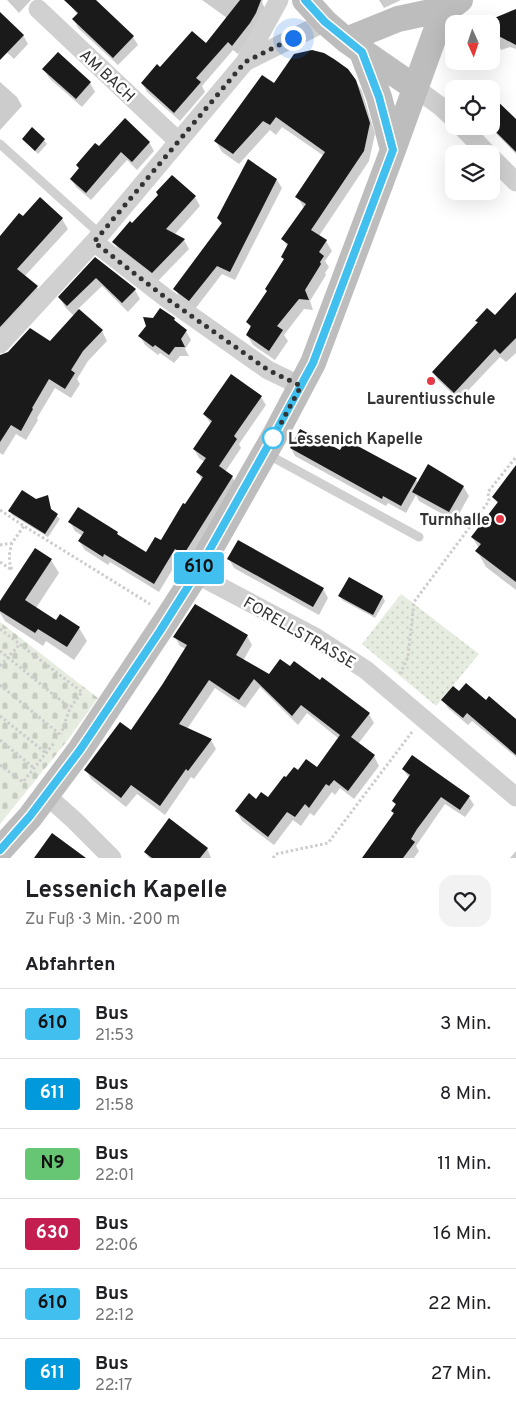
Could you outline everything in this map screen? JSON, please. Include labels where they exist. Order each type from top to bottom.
[{"type":"street","points":[[0,344],[97,238],[245,62],[279,0]]},
{"type":"street","points":[[305,0],[325,22],[354,46],[445,111]]},
{"type":"street","points":[[354,46],[398,19],[454,4]]},
{"type":"street","points":[[0,850],[30,816],[80,750],[169,616],[196,574],[301,386],[313,363],[436,31],[454,4]]},
{"type":"street","name":"AM BACH","points":[[38,9],[178,141]]},
{"type":"street","points":[[245,62],[325,22]]},
{"type":"street","points":[[354,46],[379,97],[393,150]]},
{"type":"street","points":[[470,135],[479,145]]},
{"type":"street","points":[[500,166],[516,182]]},
{"type":"street","points":[[97,238],[166,298],[268,370],[301,386]]},
{"type":"street","name":"FORELLSTRASSE","points":[[196,574],[315,637],[366,670],[516,797]]},
{"type":"street","points":[[46,795],[112,858]]},
{"type":"lane","points":[[0,144],[97,238]]},
{"type":"lane","points":[[264,452],[419,536]]},
{"type":"path","points":[[392,691],[408,657],[414,602],[489,501],[488,492],[516,457]]},
{"type":"path","points":[[0,510],[169,616]]},
{"type":"path","points":[[0,562],[12,570],[9,565],[9,554],[12,543],[24,526]]},
{"type":"path","points":[[0,544],[12,543]]},
{"type":"path","points":[[0,629],[82,692],[70,708],[61,734],[22,782],[0,765]]},
{"type":"path","points":[[0,666],[20,644]]},
{"type":"path","points":[[0,652],[70,708]]},
{"type":"path","points":[[0,685],[61,734],[67,741]]},
{"type":"path","points":[[0,716],[46,753]]},
{"type":"path","points":[[273,858],[276,854],[283,852],[328,843],[423,717]]},
{"type":"path","points":[[0,740],[34,768]]},
{"type":"green space","points":[[401,594],[479,654],[436,706],[362,644]]},
{"type":"green space","points":[[0,622],[98,698],[67,741],[0,824]]},
{"type":"building","points":[[64,0],[96,0],[134,36],[113,58],[72,19],[78,13]]},
{"type":"building","points":[[240,0],[261,0],[250,23],[232,46],[228,42],[196,78],[201,82],[174,113],[141,83],[157,64],[160,67],[192,31],[206,43]]},
{"type":"building","points":[[516,9],[516,45],[500,37],[500,16]]},
{"type":"building","points":[[0,12],[24,35],[0,60]]},
{"type":"building","points":[[312,50],[324,53],[348,69],[356,80],[370,123],[364,151],[311,230],[327,240],[319,252],[324,256],[320,262],[321,264],[305,290],[309,300],[299,299],[277,326],[283,330],[269,351],[246,335],[251,326],[246,322],[267,291],[265,289],[284,259],[281,257],[288,244],[281,239],[306,204],[295,197],[325,152],[276,117],[270,125],[263,121],[233,154],[214,141],[262,75],[274,83],[294,54]]},
{"type":"building","points":[[58,52],[91,82],[76,99],[42,69]]},
{"type":"building","points":[[500,104],[516,119],[516,152],[499,135]]},
{"type":"building","points":[[125,118],[150,142],[132,162],[121,152],[86,193],[70,179],[79,168],[76,165],[95,143],[99,146]]},
{"type":"building","points":[[32,127],[45,139],[35,151],[22,139]]},
{"type":"building","points":[[248,159],[277,179],[230,272],[217,266],[189,301],[173,289],[222,223],[217,218]]},
{"type":"building","points":[[172,175],[196,196],[166,229],[185,239],[152,273],[112,242],[130,221],[132,223],[158,195],[156,192]]},
{"type":"building","points":[[40,197],[63,218],[17,269],[38,286],[0,327],[0,236],[19,213],[23,216]]},
{"type":"building","points":[[95,257],[136,289],[122,303],[96,278],[67,306],[58,297]]},
{"type":"building","points":[[516,292],[516,338],[500,354],[495,349],[454,393],[432,372],[478,322],[475,321],[487,308],[495,315]]},
{"type":"building","points":[[160,308],[175,318],[174,320],[187,330],[181,339],[185,347],[175,347],[169,355],[155,345],[153,347],[138,336],[146,326],[143,317],[153,318]]},
{"type":"building","points":[[79,309],[103,330],[83,351],[71,370],[75,373],[65,389],[49,379],[21,431],[11,425],[0,442],[0,355],[8,352],[30,328],[50,341]]},
{"type":"building","points":[[231,374],[262,396],[234,436],[237,439],[219,466],[233,476],[184,554],[175,549],[154,584],[104,554],[103,557],[78,541],[84,532],[68,522],[78,507],[146,552],[155,537],[161,540],[183,503],[185,504],[203,477],[196,472],[206,458],[193,449],[212,421],[203,414]]},
{"type":"building","points":[[300,429],[340,450],[345,441],[354,444],[417,478],[401,506],[383,496],[382,499],[290,448]]},
{"type":"building","points":[[428,464],[464,486],[449,512],[412,492]]},
{"type":"building","name":"Turnhalle","points":[[516,465],[516,582],[475,551],[481,544],[471,537],[498,502],[492,497]]},
{"type":"building","points":[[22,490],[36,499],[48,495],[51,509],[58,514],[45,534],[8,511]]},
{"type":"building","points":[[238,540],[324,588],[313,607],[227,559]]},
{"type":"building","points":[[35,548],[52,559],[25,600],[56,620],[60,614],[80,627],[67,647],[38,629],[35,633],[0,611],[0,601]]},
{"type":"building","points":[[349,577],[383,596],[373,615],[338,596]]},
{"type":"building","points":[[195,604],[248,635],[236,655],[269,674],[280,659],[290,666],[294,661],[320,680],[322,677],[370,713],[351,737],[375,755],[348,791],[334,780],[329,786],[326,784],[309,808],[305,804],[295,817],[287,812],[268,837],[235,811],[249,793],[256,799],[261,792],[268,797],[284,776],[286,777],[294,767],[298,770],[306,759],[317,767],[340,735],[301,705],[292,716],[254,679],[239,700],[209,680],[179,724],[212,739],[188,771],[186,769],[160,806],[131,785],[121,798],[84,770],[120,722],[131,730],[162,685],[187,645],[173,637]]},
{"type":"building","points":[[466,683],[486,700],[489,696],[516,719],[516,755],[467,713],[463,718],[441,700],[453,686],[459,691]]},
{"type":"building","points":[[412,755],[470,796],[460,810],[441,797],[417,829],[411,839],[415,842],[403,858],[362,858],[394,813],[391,811],[396,804],[392,801],[410,775],[402,769]]},
{"type":"building","points":[[169,818],[208,848],[200,858],[152,858],[144,852]]},
{"type":"building","points":[[52,833],[86,858],[34,858]]},
{"type":"bus line","name":"610","points":[[0,850],[30,816],[80,750],[196,574],[313,363],[393,150],[379,97],[362,52],[325,22],[305,0]]},
{"type":"place","name":"Laurentiusschule","points":[[431,381]]},
{"type":"place","name":"Lessenich Kapelle","points":[[273,438]]},
{"type":"place","name":"Turnhalle","points":[[500,519]]},
{"type":"route","points":[[273,438],[301,386],[268,370],[166,298],[94,242],[245,62],[293,38]]}]
